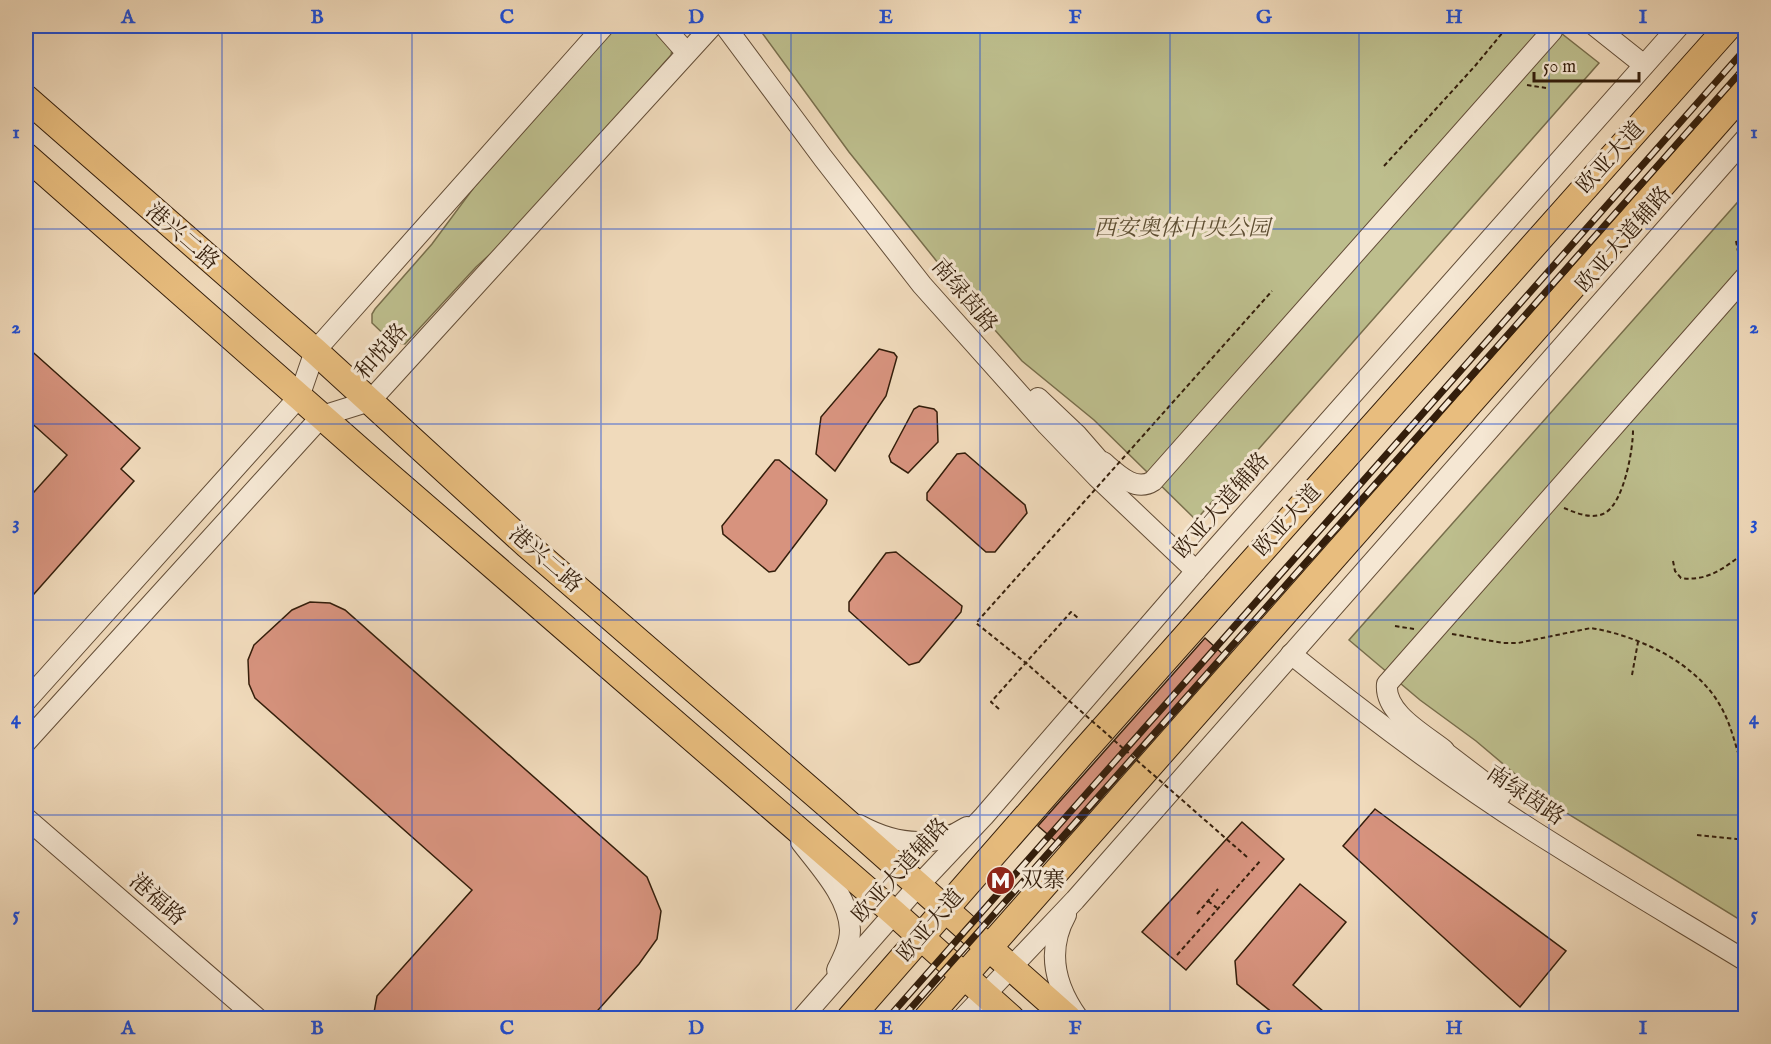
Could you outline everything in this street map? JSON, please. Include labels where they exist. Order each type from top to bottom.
[{"type":"main road","name":"欧亚大道","points":[[850,1018],[1729,26]]},
{"type":"main road","points":[[927,1018],[1746,90]]},
{"type":"main road","name":"港兴二路","points":[[26,98],[315,351],[528,545],[831,808],[1068,1018]]},
{"type":"main road","name":"港兴二路","points":[[26,156],[894,913],[1011,1018]]},
{"type":"main road","points":[[722,764],[788,805],[797,799],[798,793],[793,781],[777,761]]},
{"type":"street","points":[[26,701],[300,396],[315,351],[604,26]]},
{"type":"street","points":[[663,26],[686,52]]},
{"type":"street","name":"和悦路","points":[[322,416],[370,401],[712,26]]},
{"type":"street","name":"南绿茵路","points":[[725,26],[823,158],[929,293],[1047,425],[1097,477],[1200,568]]},
{"type":"street","name":"南绿茵路","points":[[738,26],[865,198],[940,290],[1031,391],[1097,457],[1200,568]]},
{"type":"street","points":[[1097,457],[1121,477],[1134,484],[1142,486],[1153,481],[1552,31],[1554,26]]},
{"type":"street","points":[[1595,26],[1648,61]]},
{"type":"street","points":[[1613,26],[1648,61]]},
{"type":"street","name":"欧亚大道辅路","points":[[802,1018],[918,886],[984,816],[1679,26]]},
{"type":"street","name":"欧亚大道辅路","points":[[963,1018],[1075,900],[1743,145]]},
{"type":"street","points":[[1444,750],[1395,709],[1386,692],[1387,684],[1746,276]]},
{"type":"street","points":[[26,742],[322,416]]},
{"type":"street","name":"南绿茵路","points":[[1295,649],[1444,750],[1515,806],[1746,947]]},
{"type":"street","name":"南绿茵路","points":[[1295,649],[1407,745],[1554,845],[1746,961]]},
{"type":"street","points":[[831,808],[887,838],[915,843],[943,839],[961,831],[984,816]]},
{"type":"street","points":[[776,812],[834,887],[846,910],[850,930],[847,948],[838,969],[820,998]]},
{"type":"street","name":"港福路","points":[[26,818],[257,1018]]},
{"type":"street","points":[[1075,900],[1060,927],[1054,945],[1054,963],[1061,989],[1078,1018]]},
{"type":"path","points":[[1384,166],[1475,66],[1508,26]]},
{"type":"path","points":[[1247,857],[1026,663],[976,623],[1272,291]]},
{"type":"path","points":[[1548,500],[1582,515],[1595,516],[1605,513],[1619,495],[1633,442],[1632,422]]},
{"type":"path","points":[[1673,561],[1675,571],[1681,578],[1693,580],[1719,572],[1746,551]]},
{"type":"path","points":[[999,709],[991,702],[1071,612],[1078,619]]},
{"type":"path","points":[[1395,626],[1503,643],[1518,643],[1591,628],[1638,642],[1671,657],[1689,669],[1710,690],[1726,719],[1746,777]]},
{"type":"path","points":[[1632,675],[1638,642]]},
{"type":"path","points":[[1697,835],[1746,840]]},
{"type":"path","points":[[1177,955],[1261,860]]},
{"type":"path","points":[[1197,914],[1218,890]]},
{"type":"path","points":[[1208,901],[1218,908]]},
{"type":"green space","points":[[617,26],[654,26],[672,49],[671,55],[516,231],[476,267],[405,344],[392,342],[372,323],[372,314],[375,309],[432,244],[475,186]]},
{"type":"green space","name":"西安奥体中央公园","points":[[757,26],[1552,26],[1599,63],[1196,520],[1094,420],[1022,361],[959,289],[849,152]]},
{"type":"green space","points":[[1744,195],[1746,196],[1745,923],[1547,801],[1349,640]]},
{"type":"building","points":[[26,346],[140,448],[121,469],[134,481],[26,603],[26,501],[67,455],[26,418]]},
{"type":"building","points":[[879,349],[894,353],[897,357],[886,396],[835,471],[816,454],[821,417]]},
{"type":"building","points":[[919,406],[934,409],[937,412],[938,442],[908,473],[891,462],[889,456],[914,409]]},
{"type":"building","points":[[965,453],[1025,505],[1027,513],[995,552],[986,552],[927,500],[927,493],[957,454]]},
{"type":"building","points":[[775,460],[779,460],[827,500],[775,571],[769,572],[723,534],[722,526]]},
{"type":"building","points":[[896,552],[962,606],[961,612],[919,662],[909,665],[849,611],[849,602],[886,553]]},
{"type":"building","points":[[310,602],[330,603],[345,610],[647,877],[661,911],[657,939],[639,964],[591,1018],[373,1018],[377,996],[472,890],[255,698],[249,684],[248,660],[254,645],[292,610]]},
{"type":"building","points":[[1205,638],[1226,657],[1060,845],[1038,826]]},
{"type":"building","points":[[1375,809],[1566,951],[1520,1007],[1343,846]]},
{"type":"building","points":[[1242,822],[1284,859],[1186,970],[1142,932]]},
{"type":"building","points":[[1300,884],[1346,922],[1293,985],[1331,1018],[1279,1018],[1237,984],[1235,961]]},
{"type":"railway","points":[[888,1018],[1746,48]]},
{"type":"railway","points":[[902,1018],[1746,66]]},
{"type":"place","name":"双寨","points":[[1000,881]]}]
